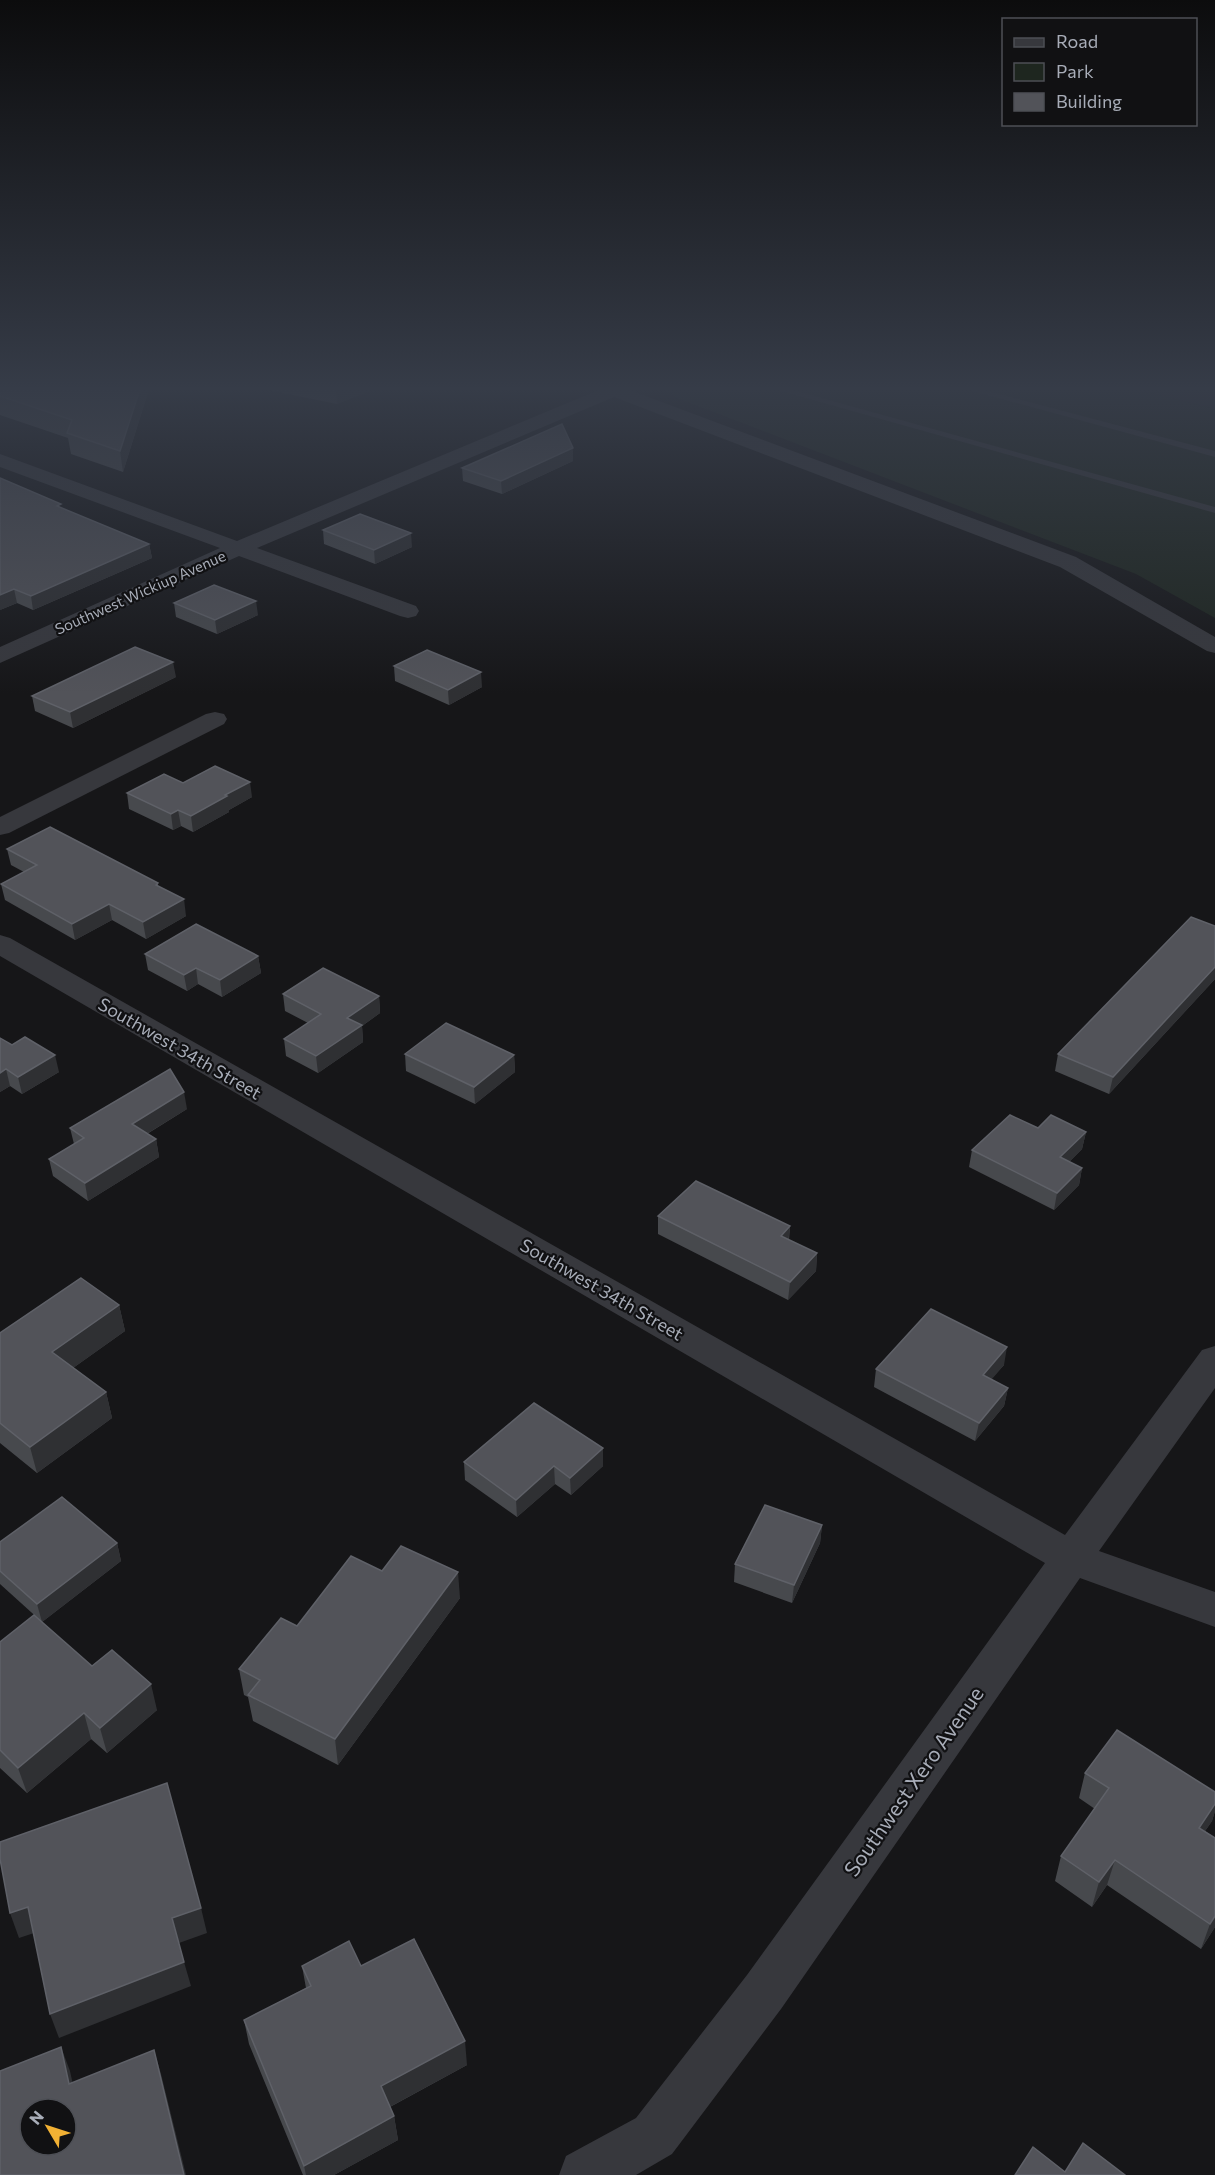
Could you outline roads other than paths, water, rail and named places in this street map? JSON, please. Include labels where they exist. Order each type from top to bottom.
[{"type":"street","points":[[82,490],[408,612]]},
{"type":"street","name":"Southwest Wickiup Avenue","points":[[0,656],[238,548],[374,490]]},
{"type":"street","points":[[878,490],[1068,562],[1215,646]]},
{"type":"street","points":[[0,827],[215,719]]},
{"type":"street","name":"Southwest 34th Street","points":[[0,944],[1071,1558],[1215,1610]]},
{"type":"street","name":"Southwest Xero Avenue","points":[[585,2175],[654,2136],[764,1992],[1071,1558],[1215,1360]]},
{"type":"lane","points":[[1145,490],[1215,510]]}]
